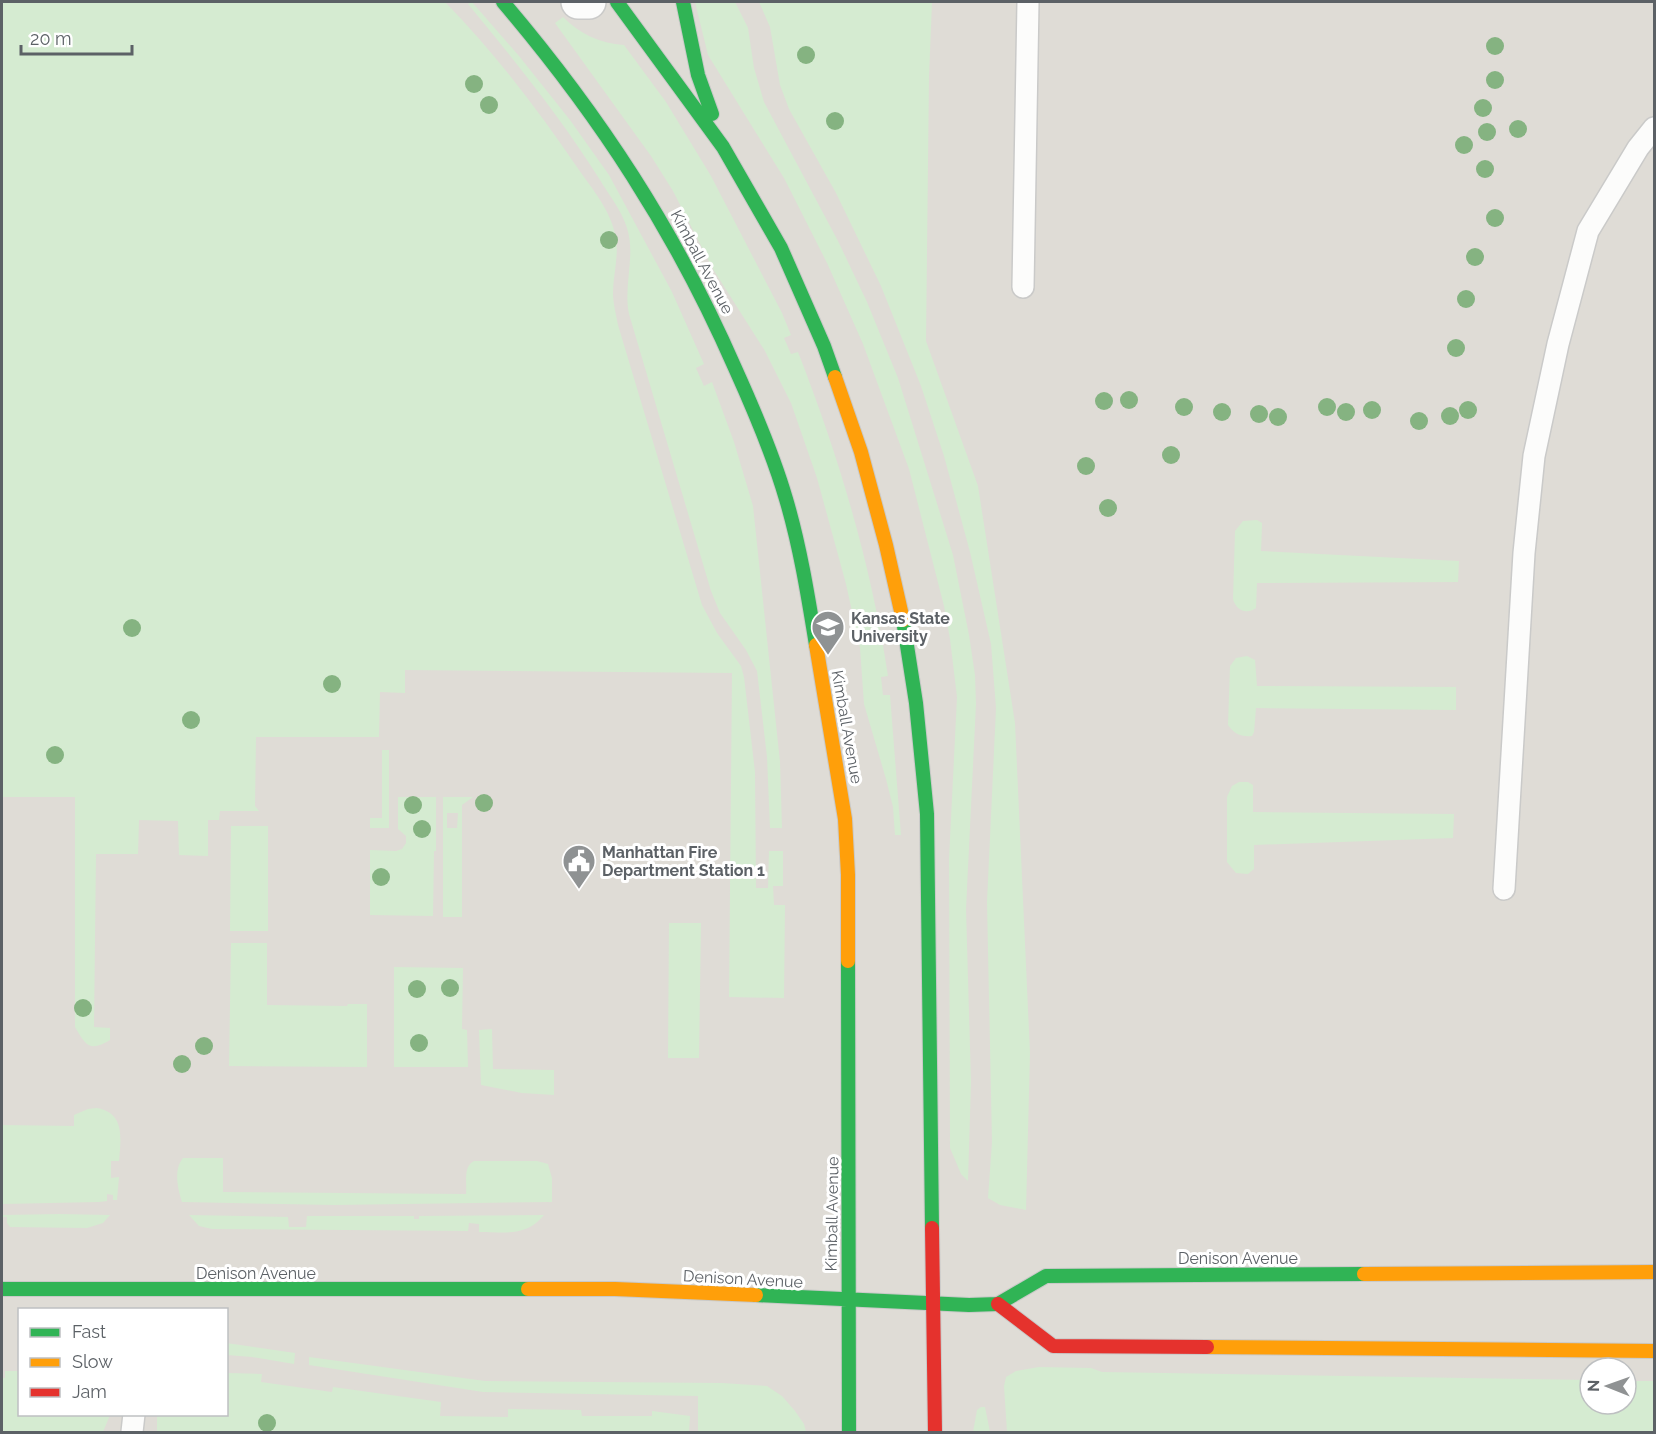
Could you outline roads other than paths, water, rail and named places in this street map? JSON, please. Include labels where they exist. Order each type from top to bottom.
[{"type":"main road","name":"Kimball Avenue","points":[[503,2],[580,95],[618,150],[690,270],[723,338],[770,450],[803,561],[847,835],[850,1171],[849,1432]]},
{"type":"main road","points":[[617,2],[723,147],[781,248],[824,346],[861,452],[886,545],[906,633],[916,703],[927,814],[936,1432]]},
{"type":"main road","points":[[684,2],[698,75],[723,147]]},
{"type":"main road","name":"Denison Avenue","points":[[2,1289],[142,1300],[615,1289],[933,1304],[998,1304],[1046,1276],[1654,1272]]},
{"type":"main road","points":[[998,1304],[1053,1346],[1654,1351]]},
{"type":"street","points":[[578,2],[589,2]]},
{"type":"lane","points":[[1023,287],[1028,2]]},
{"type":"lane","points":[[1504,889],[1524,553],[1534,456],[1558,344],[1588,231],[1638,148],[1654,128]]},
{"type":"lane","points":[[132,1432],[134,1416]]},
{"type":"place","name":"Kansas State University","points":[[828,656]]},
{"type":"place","name":"Manhattan Fire Department Station 1","points":[[579,890]]}]
